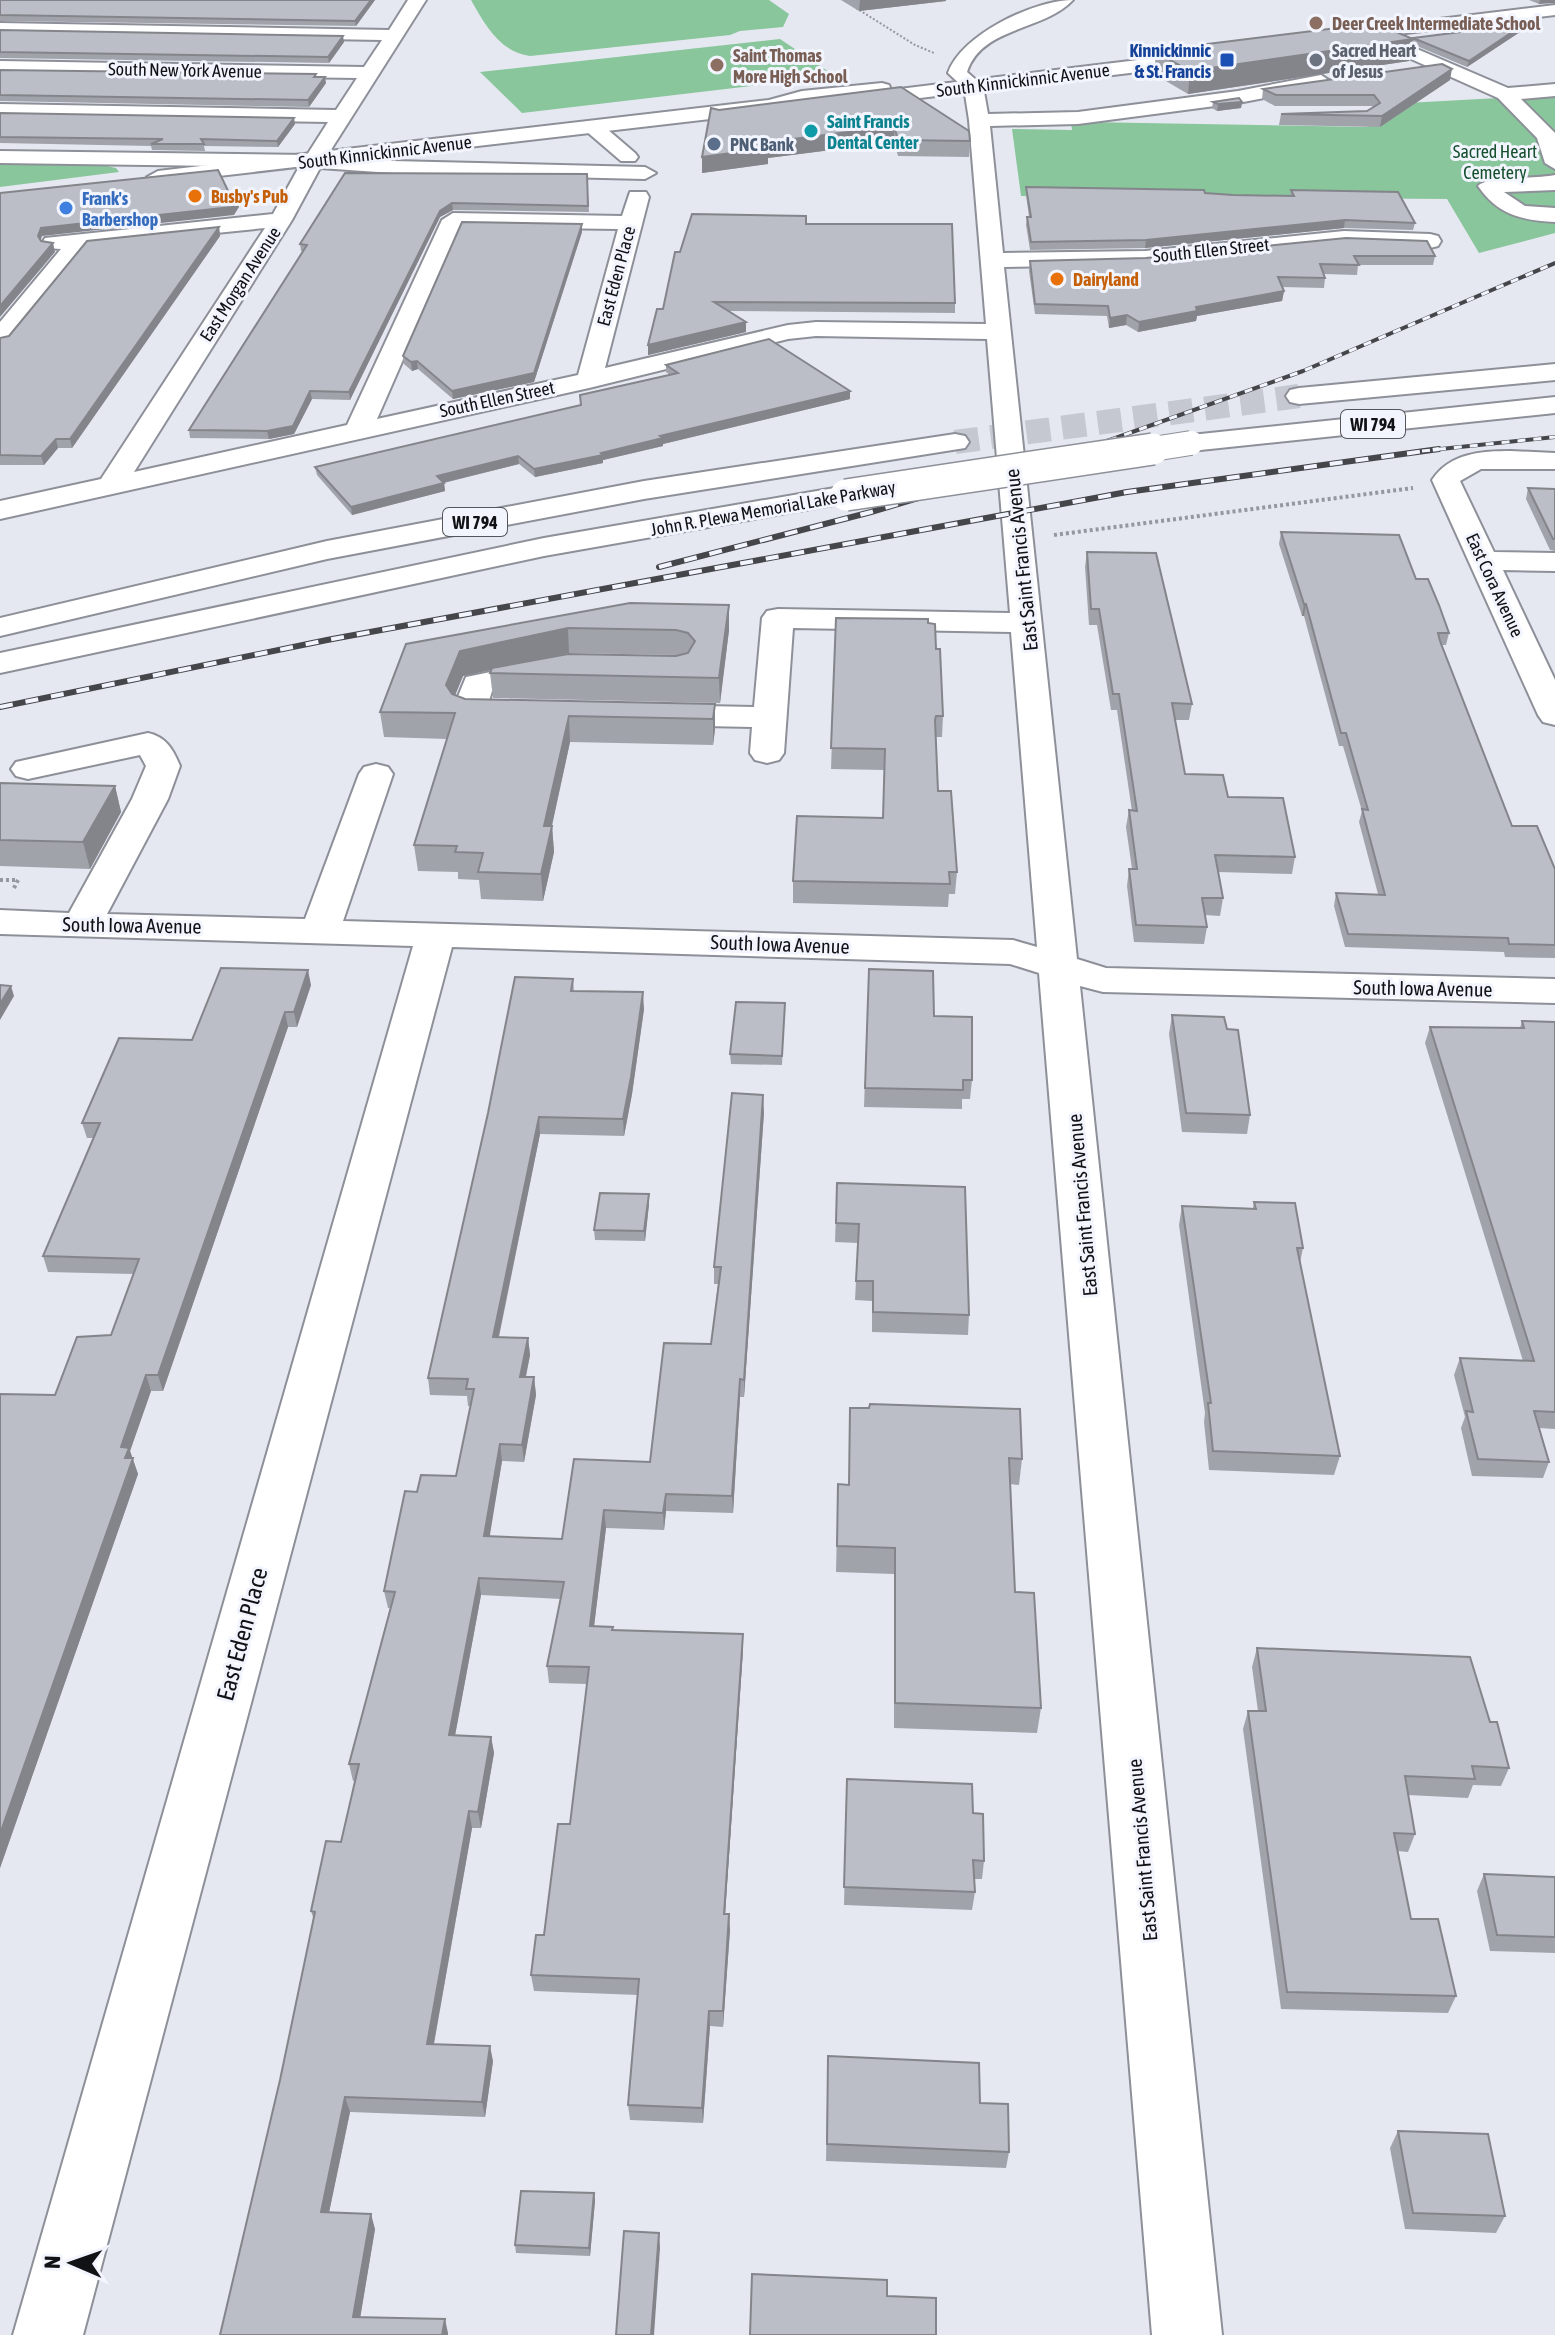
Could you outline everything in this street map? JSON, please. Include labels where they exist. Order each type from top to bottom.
[{"type":"street","name":"East Morgan Avenue","points":[[112,484],[417,0]]},
{"type":"street","points":[[1064,0],[973,47],[971,90],[1064,120],[1238,97],[1338,79]]},
{"type":"street","points":[[1306,41],[1555,10]]},
{"type":"street","points":[[0,28],[394,35]]},
{"type":"street","points":[[1368,33],[1505,94],[1547,136],[1555,163]]},
{"type":"street","name":"South Kinnickinnic Avenue","points":[[110,159],[130,165],[137,179],[770,106],[810,105],[916,92],[948,94],[1138,66],[1188,55]]},
{"type":"street","points":[[1411,70],[1444,66]]},
{"type":"street","name":"South New York Avenue","points":[[0,67],[369,73]]},
{"type":"street","name":"South Kinnickinnic Avenue","points":[[770,106],[802,97],[971,90]]},
{"type":"street","name":"East Saint Francis Avenue","points":[[971,90],[992,260],[1027,623],[1187,2335]]},
{"type":"street","points":[[1505,94],[1555,90]]},
{"type":"street","points":[[1238,97],[1270,115]]},
{"type":"street","points":[[0,110],[342,116]]},
{"type":"street","points":[[593,127],[632,160]]},
{"type":"street","points":[[0,157],[313,161],[506,170],[632,160]]},
{"type":"street","points":[[506,170],[511,160],[632,160]]},
{"type":"street","name":"East Eden Place","points":[[589,380],[630,223],[632,160]]},
{"type":"street","points":[[1555,181],[1550,185],[1489,186],[1508,209],[1555,215]]},
{"type":"street","points":[[53,243],[281,220]]},
{"type":"street","points":[[359,428],[453,220],[630,223]]},
{"type":"street","name":"South Ellen Street","points":[[992,260],[1145,258],[1344,238],[1430,241]]},
{"type":"street","points":[[0,338],[80,240]]},
{"type":"street","name":"South Ellen Street","points":[[0,510],[359,428],[589,380],[751,339],[816,329],[999,332]]},
{"type":"street","name":"WI 794","points":[[1299,396],[1555,372]]},
{"type":"street","name":"John R. Plewa Memorial Lake Parkway","points":[[0,663],[544,547],[846,495],[1191,443],[1555,406]]},
{"type":"street","name":"John R. Plewa Memorial Lake Parkway","points":[[0,627],[327,550],[644,490],[955,442]]},
{"type":"street","name":"East Cora Avenue","points":[[1555,461],[1467,463],[1452,469],[1446,480],[1547,678],[1555,715]]},
{"type":"street","points":[[1485,561],[1555,562]]},
{"type":"street","points":[[767,753],[778,618],[1027,623]]},
{"type":"street","points":[[548,713],[469,711],[478,684],[570,666],[586,666]]},
{"type":"street","points":[[627,714],[769,717]]},
{"type":"street","points":[[28,769],[148,743],[163,766],[150,799],[82,924]]},
{"type":"street","points":[[320,930],[376,774]]},
{"type":"street","name":"South Iowa Avenue","points":[[0,922],[1013,952],[1103,980],[1555,991]]},
{"type":"street","name":"East Eden Place","points":[[48,2335],[436,933]]},
{"type":"path","points":[[849,4],[915,45],[971,90]]},
{"type":"path","points":[[1053,535],[1414,488]]},
{"type":"green space","points":[[471,0],[769,0],[789,14],[783,27],[530,56],[510,49],[494,36]]},
{"type":"green space","points":[[780,39],[835,76],[522,113],[480,72]]},
{"type":"green space","name":"Sacred Heart Cemetery","points":[[1555,95],[1555,233],[1479,253],[1447,199],[1021,196],[1012,129],[1072,130],[1071,123],[1085,122],[1368,127],[1388,104]]},
{"type":"green space","points":[[0,162],[97,164],[116,168],[119,172],[0,187]]},
{"type":"building","points":[[0,0],[371,0],[355,21],[0,15]]},
{"type":"building","points":[[1524,24],[1469,61],[1413,38]]},
{"type":"building","points":[[1353,26],[1360,29],[1382,26],[1413,39],[1190,71],[1156,52],[1178,49],[1175,48]]},
{"type":"building","points":[[0,30],[343,36],[328,57],[0,52]]},
{"type":"building","points":[[1442,64],[1452,69],[1382,116],[1281,114],[1367,111],[1380,103],[1374,95],[1276,95],[1263,89]]},
{"type":"building","points":[[0,70],[316,74],[314,77],[325,77],[308,100],[0,95]]},
{"type":"building","points":[[901,87],[969,131],[970,141],[898,140],[894,126],[762,143],[768,148],[702,157],[711,108],[719,110]]},
{"type":"building","points":[[1239,98],[1242,102],[1213,102]]},
{"type":"building","points":[[0,113],[294,118],[277,141],[201,139],[204,144],[151,144],[163,139],[0,137]]},
{"type":"building","points":[[218,170],[232,199],[238,199],[232,207],[41,228],[38,236],[41,241],[53,243],[0,306],[0,193]]},
{"type":"building","points":[[345,173],[587,174],[588,206],[452,203],[440,211],[349,392],[310,391],[293,426],[267,431],[189,430],[307,245],[300,244]]},
{"type":"building","points":[[1026,187],[1204,190],[1205,193],[1233,195],[1294,196],[1291,190],[1398,192],[1415,223],[1345,220],[1146,240],[1031,242]]},
{"type":"building","points":[[692,214],[806,216],[806,224],[952,224],[955,303],[714,302],[746,322],[648,345],[657,309],[663,309],[675,252],[680,252]]},
{"type":"building","points":[[462,222],[582,224],[534,373],[452,391],[417,361],[411,362],[403,356]]},
{"type":"building","points":[[219,227],[70,439],[56,439],[41,456],[0,455],[0,338],[9,336],[87,241]]},
{"type":"building","points":[[1346,238],[1427,241],[1435,256],[1354,256],[1359,265],[1320,264],[1325,278],[1278,277],[1284,291],[1196,307],[1197,311],[1139,322],[1127,315],[1110,318],[1108,306],[1035,304],[1030,261],[1146,258]]},
{"type":"building","points":[[769,339],[850,391],[660,436],[663,438],[601,453],[603,455],[534,469],[518,456],[437,476],[444,483],[351,507],[315,467],[581,405],[580,395],[678,373],[666,365]]},
{"type":"building","points":[[1528,488],[1555,489],[1555,539],[1553,539]]},
{"type":"building","points":[[1281,532],[1399,535],[1416,579],[1428,579],[1439,605],[1449,633],[1438,633],[1440,641],[1512,826],[1537,826],[1555,869],[1555,945],[1509,944],[1508,938],[1348,934],[1336,893],[1385,895],[1362,809],[1368,810],[1346,733],[1341,733],[1306,604]]},
{"type":"building","points":[[1087,552],[1156,553],[1192,704],[1172,703],[1185,774],[1223,775],[1228,797],[1283,798],[1295,857],[1215,855],[1223,898],[1202,898],[1207,927],[1136,925],[1129,869],[1137,869],[1129,810],[1137,811],[1119,694],[1113,694],[1099,609],[1091,609]]},
{"type":"building","points":[[630,603],[729,605],[719,678],[490,673],[492,668],[568,654],[676,656],[688,653],[695,641],[688,633],[676,630],[568,628],[460,651],[446,685],[452,694],[465,699],[715,704],[713,719],[569,716],[544,826],[552,826],[541,874],[478,872],[483,853],[455,852],[457,846],[414,845],[455,713],[380,712],[406,644]]},
{"type":"building","points":[[836,618],[928,619],[928,623],[935,624],[936,649],[940,649],[943,716],[936,716],[935,720],[938,791],[951,791],[957,872],[949,872],[950,884],[793,881],[797,816],[883,818],[885,749],[831,748]]},
{"type":"building","points":[[0,783],[115,786],[83,842],[0,840]]},
{"type":"building","points":[[221,968],[308,970],[294,1012],[285,1012],[158,1375],[146,1375],[121,1447],[129,1448],[125,1458],[133,1458],[0,1834],[0,1394],[55,1395],[77,1337],[111,1335],[139,1259],[43,1256],[100,1123],[82,1123],[119,1038],[192,1040]]},
{"type":"building","points":[[869,969],[933,971],[934,1016],[972,1017],[972,1080],[963,1080],[963,1090],[865,1088]]},
{"type":"building","points":[[515,977],[573,979],[571,991],[643,992],[623,1119],[539,1117],[493,1337],[528,1338],[520,1377],[534,1377],[522,1445],[500,1444],[484,1536],[562,1539],[574,1459],[650,1462],[664,1343],[711,1344],[721,1267],[714,1267],[732,1093],[763,1095],[744,1380],[740,1379],[732,1496],[666,1494],[663,1513],[604,1510],[590,1626],[613,1627],[612,1630],[743,1634],[724,1914],[729,1914],[723,2011],[709,2011],[702,2108],[628,2105],[639,1979],[531,1975],[536,1935],[544,1935],[558,1824],[570,1824],[589,1667],[547,1666],[564,1582],[479,1578],[449,1735],[491,1737],[478,1812],[469,1811],[427,2044],[490,2046],[482,2102],[345,2097],[321,2212],[371,2214],[353,2317],[445,2319],[442,2335],[220,2335],[280,2080],[315,1912],[311,1911],[326,1841],[341,1842],[359,1764],[349,1764],[395,1592],[384,1591],[405,1491],[417,1492],[421,1475],[456,1476],[474,1389],[466,1389],[468,1379],[428,1378],[488,1113]]},
{"type":"building","points":[[0,985],[11,986],[0,1004]]},
{"type":"building","points":[[736,1002],[785,1003],[782,1056],[730,1054]]},
{"type":"building","points":[[1172,1015],[1224,1017],[1227,1029],[1238,1030],[1250,1115],[1186,1113]]},
{"type":"building","points":[[1522,1021],[1555,1022],[1555,1412],[1534,1411],[1549,1462],[1478,1459],[1466,1411],[1473,1412],[1460,1358],[1534,1361],[1430,1027],[1524,1028]]},
{"type":"building","points":[[837,1183],[965,1187],[969,1315],[873,1312],[873,1281],[856,1281],[859,1224],[836,1223]]},
{"type":"building","points":[[600,1193],[649,1194],[644,1231],[594,1230]]},
{"type":"building","points":[[1254,1202],[1295,1203],[1303,1248],[1297,1248],[1340,1456],[1213,1451],[1208,1403],[1211,1403],[1182,1206],[1256,1209]]},
{"type":"building","points":[[870,1404],[1020,1409],[1022,1459],[1009,1458],[1015,1592],[1034,1593],[1041,1708],[895,1703],[895,1548],[837,1546],[838,1484],[849,1485],[850,1408],[869,1408]]},
{"type":"building","points":[[1257,1648],[1470,1657],[1490,1722],[1497,1722],[1509,1768],[1472,1766],[1475,1779],[1405,1776],[1415,1834],[1394,1833],[1411,1919],[1438,1919],[1456,1996],[1287,1992],[1248,1711],[1266,1711]]},
{"type":"building","points":[[847,1779],[972,1784],[973,1813],[983,1814],[984,1861],[973,1860],[975,1892],[844,1887]]},
{"type":"building","points":[[1484,1874],[1555,1877],[1555,1937],[1497,1935]]},
{"type":"building","points":[[828,2056],[979,2063],[980,2103],[1008,2104],[1009,2152],[827,2144]]},
{"type":"building","points":[[1398,2131],[1488,2134],[1505,2216],[1413,2213]]},
{"type":"building","points":[[521,2191],[594,2193],[589,2248],[515,2245]]},
{"type":"building","points":[[624,2231],[659,2233],[651,2335],[616,2335]]},
{"type":"building","points":[[752,2274],[887,2280],[887,2296],[936,2298],[936,2335],[750,2335]]},
{"type":"tunnel","points":[[955,442],[1299,396]]},
{"type":"railway","points":[[1083,450],[1303,371],[1555,263]]},
{"type":"railway","points":[[1433,450],[1555,437]]},
{"type":"railway","points":[[1433,450],[1439,449]]},
{"type":"railway","points":[[659,567],[871,512],[1083,450]]},
{"type":"railway","points":[[0,707],[327,640],[1127,492],[1433,450]]},
{"type":"railway","points":[[1422,451],[1433,450]]},
{"type":"place","name":"Deer Creek Intermediate School","points":[[1316,23]]},
{"type":"place","name":"Kinnickinnic & St. Francis","points":[[1227,60]]},
{"type":"place","name":"Sacred Heart of Jesus","points":[[1316,60]]},
{"type":"place","name":"Saint Thomas More High School","points":[[717,65]]},
{"type":"place","name":"Saint Francis Dental Center","points":[[811,131]]},
{"type":"place","name":"PNC Bank","points":[[714,144]]},
{"type":"place","name":"Busby's Pub","points":[[195,196]]},
{"type":"place","name":"Frank's Barbershop","points":[[66,208]]},
{"type":"place","name":"Dairyland","points":[[1057,279]]}]
